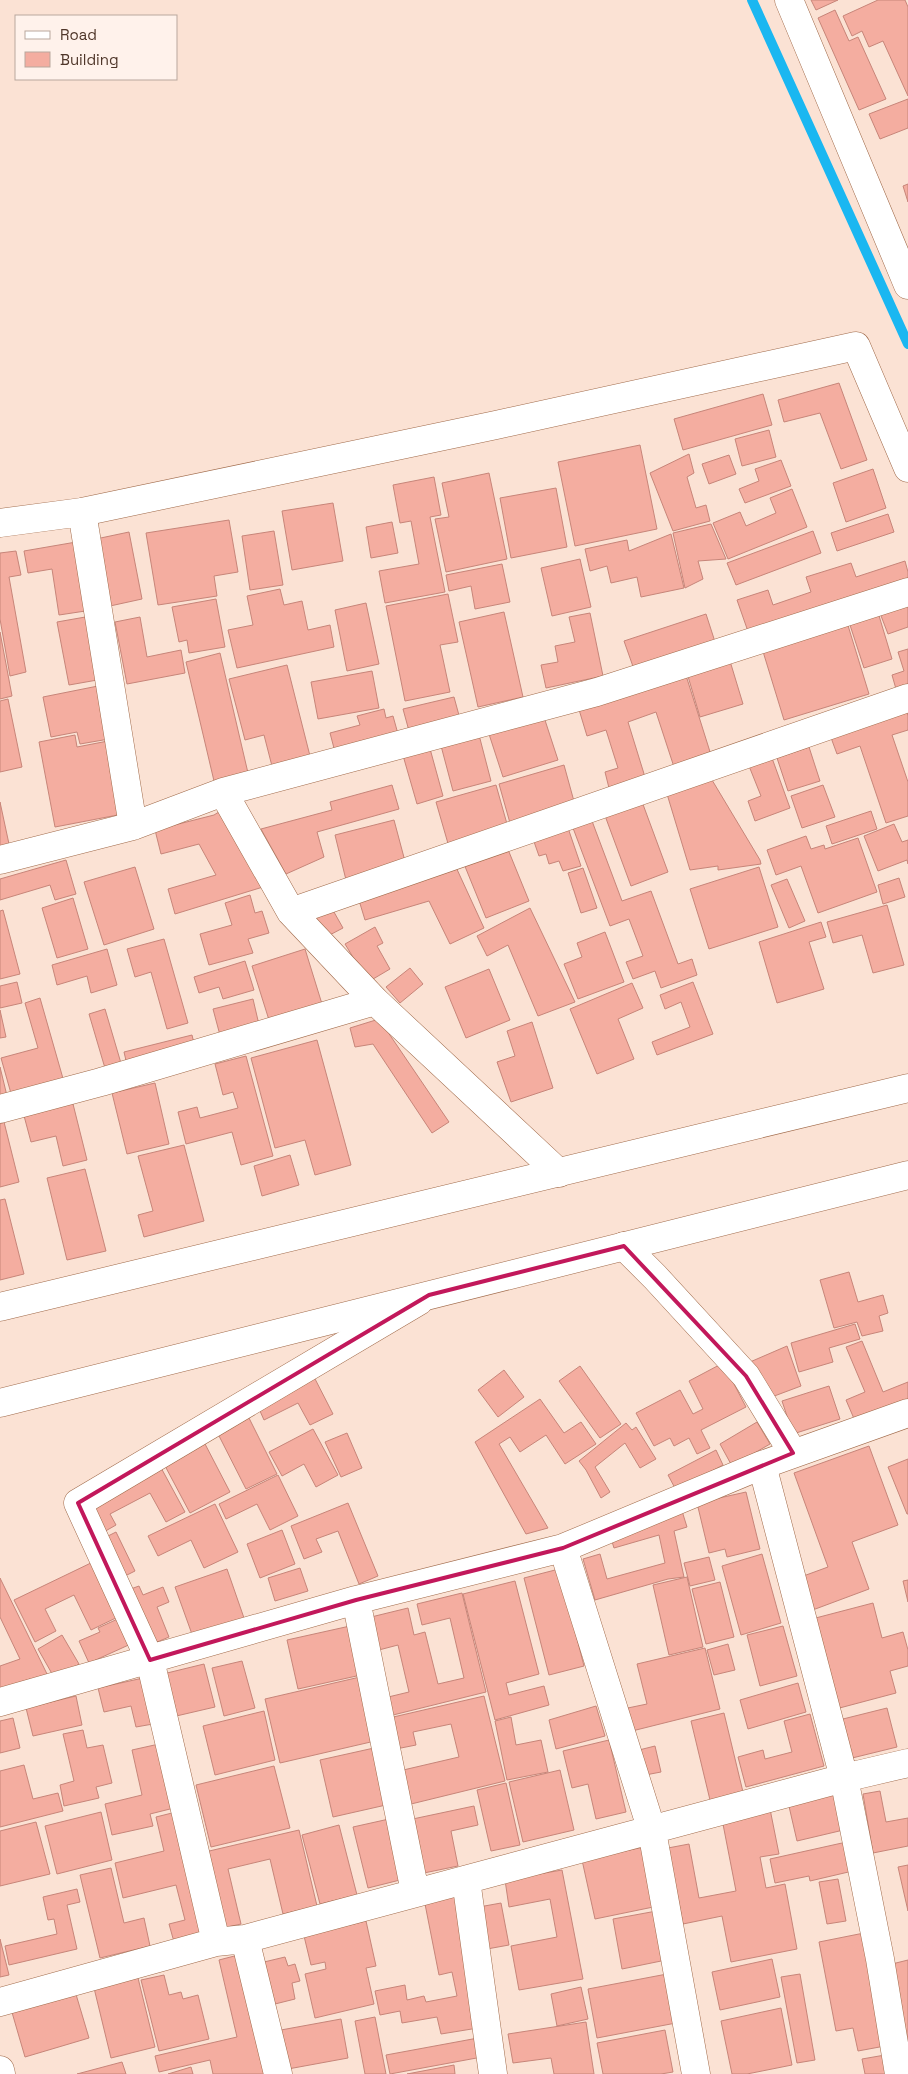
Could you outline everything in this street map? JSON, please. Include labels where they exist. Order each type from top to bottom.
[{"type":"street","points":[[789,0],[908,285]]},
{"type":"street","points":[[0,523],[82,512],[487,427],[856,346],[900,425],[908,468]]},
{"type":"street","points":[[82,512],[133,826]]},
{"type":"street","points":[[0,860],[133,826],[223,792],[597,692],[908,592]]},
{"type":"street","points":[[291,912],[908,698]]},
{"type":"street","points":[[223,792],[291,912],[375,1001],[559,1173]]},
{"type":"street","points":[[0,1109],[101,1082],[375,1001]]},
{"type":"street","points":[[0,1307],[908,1088]]},
{"type":"street","points":[[0,1403],[908,1175]]},
{"type":"street","points":[[624,1246],[746,1376],[793,1453]]},
{"type":"street","points":[[216,1942],[150,1660],[78,1503],[429,1295]]},
{"type":"street","points":[[0,1702],[356,1600],[562,1548],[762,1465],[908,1413]]},
{"type":"street","points":[[762,1465],[844,1778],[880,1959],[900,2074]]},
{"type":"street","points":[[562,1548],[652,1830],[696,2074]]},
{"type":"street","points":[[356,1600],[415,1892]]},
{"type":"street","points":[[0,2002],[216,1942],[245,1939],[844,1778],[908,1763]]},
{"type":"street","points":[[466,1880],[493,2074]]},
{"type":"street","points":[[245,1939],[278,2074]]},
{"type":"street","points":[[0,2070],[1,2074]]},
{"type":"highlighted area","points":[[624,1246],[746,1376],[793,1453],[563,1548],[356,1600],[150,1660],[78,1503],[429,1295]]},
{"type":"building","points":[[811,0],[838,0],[816,10]]},
{"type":"building","points":[[878,0],[905,0],[908,7],[908,96],[883,41],[869,47],[862,31],[852,36],[843,16]]},
{"type":"building","points":[[835,10],[849,41],[858,37],[886,99],[859,110],[818,18]]},
{"type":"building","points":[[908,99],[908,128],[880,139],[869,114]]},
{"type":"building","points":[[908,184],[908,202],[903,186]]},
{"type":"building","points":[[839,383],[867,460],[841,469],[820,413],[784,422],[778,400]]},
{"type":"building","points":[[763,394],[772,425],[683,450],[674,419]]},
{"type":"building","points":[[769,430],[776,457],[742,466],[735,439]]},
{"type":"building","points":[[640,445],[657,529],[575,546],[558,462]]},
{"type":"building","points":[[689,454],[694,473],[687,477],[696,508],[706,505],[710,521],[673,531],[650,473]]},
{"type":"building","points":[[729,455],[736,474],[709,484],[702,464]]},
{"type":"building","points":[[781,460],[791,486],[745,503],[739,489],[759,481],[755,469]]},
{"type":"building","points":[[873,469],[886,508],[846,522],[833,483]]},
{"type":"building","points":[[489,473],[507,559],[446,572],[435,519],[449,517],[442,483]]},
{"type":"building","points":[[434,477],[441,515],[430,517],[445,592],[385,603],[379,571],[419,564],[411,521],[400,523],[393,485]]},
{"type":"building","points":[[556,488],[567,547],[511,558],[500,498]]},
{"type":"building","points":[[792,489],[807,527],[728,559],[713,523],[740,512],[746,526],[776,513],[770,498]]},
{"type":"building","points":[[333,503],[343,561],[292,570],[282,511]]},
{"type":"building","points":[[888,514],[894,532],[837,551],[831,533]]},
{"type":"building","points":[[229,520],[238,572],[214,576],[217,596],[158,605],[146,533]]},
{"type":"building","points":[[392,522],[398,553],[371,558],[366,527]]},
{"type":"building","points":[[711,524],[726,559],[698,561],[703,579],[685,588],[673,533]]},
{"type":"building","points":[[274,531],[283,585],[250,590],[242,536]]},
{"type":"building","points":[[813,531],[821,553],[736,585],[727,563]]},
{"type":"building","points":[[129,532],[142,599],[110,606],[96,539]]},
{"type":"building","points":[[671,534],[684,588],[641,597],[637,577],[611,583],[607,566],[590,571],[585,549],[627,540],[629,551]]},
{"type":"building","points":[[82,541],[92,610],[59,615],[52,569],[28,573],[24,551]]},
{"type":"building","points":[[16,551],[21,575],[9,577],[26,672],[10,676],[0,619],[0,553]]},
{"type":"building","points":[[580,559],[591,607],[552,616],[541,568]]},
{"type":"building","points":[[905,561],[908,572],[908,588],[751,640],[737,600],[768,590],[773,605],[811,592],[806,577],[851,563],[856,577]]},
{"type":"building","points":[[502,564],[510,602],[475,609],[471,586],[449,591],[446,575]]},
{"type":"building","points":[[280,589],[284,605],[302,601],[308,630],[330,625],[334,647],[237,668],[228,630],[253,625],[247,596]]},
{"type":"building","points":[[448,594],[458,642],[440,645],[450,692],[405,701],[386,606]]},
{"type":"building","points":[[908,597],[908,627],[888,634],[878,608]]},
{"type":"building","points":[[216,599],[225,647],[189,653],[187,640],[179,642],[172,607]]},
{"type":"building","points":[[366,603],[379,664],[347,671],[335,610]]},
{"type":"building","points":[[877,609],[892,659],[864,668],[848,619]]},
{"type":"building","points":[[504,612],[523,697],[478,707],[459,622]]},
{"type":"building","points":[[590,613],[603,676],[546,688],[541,665],[558,662],[555,646],[575,642],[569,617]]},
{"type":"building","points":[[706,614],[717,648],[636,675],[624,641]]},
{"type":"building","points":[[91,616],[103,679],[69,685],[57,622]]},
{"type":"building","points":[[140,617],[147,657],[181,650],[185,673],[127,684],[115,622]]},
{"type":"building","points":[[846,619],[869,694],[784,720],[761,645]]},
{"type":"building","points":[[0,632],[12,696],[0,699]]},
{"type":"building","points":[[908,649],[908,686],[896,689],[892,675],[904,671],[898,652]]},
{"type":"building","points":[[220,653],[248,773],[214,781],[186,662]]},
{"type":"building","points":[[730,661],[743,704],[700,717],[687,673]]},
{"type":"building","points":[[287,665],[311,760],[273,770],[264,735],[245,740],[229,679]]},
{"type":"building","points":[[684,669],[711,755],[674,767],[656,712],[628,722],[645,777],[609,788],[605,772],[618,768],[606,730],[587,736],[577,703]]},
{"type":"building","points":[[372,671],[379,708],[318,719],[311,682]]},
{"type":"building","points":[[98,686],[109,739],[80,744],[77,732],[51,737],[43,697]]},
{"type":"building","points":[[454,697],[460,719],[409,731],[403,709]]},
{"type":"building","points":[[8,699],[22,767],[0,772],[0,701]]},
{"type":"building","points":[[384,709],[386,718],[393,716],[398,734],[335,752],[330,733],[360,725],[357,716]]},
{"type":"building","points":[[906,709],[908,730],[892,735],[908,782],[908,816],[886,823],[860,746],[837,754],[830,735]]},
{"type":"building","points":[[542,711],[558,760],[503,777],[487,728]]},
{"type":"building","points":[[478,731],[491,781],[453,791],[440,742]]},
{"type":"building","points":[[75,735],[77,747],[108,741],[123,814],[55,827],[39,742]]},
{"type":"building","points":[[429,745],[443,796],[417,804],[402,752]]},
{"type":"building","points":[[809,747],[820,781],[788,791],[777,758]]},
{"type":"building","points":[[772,758],[790,808],[755,821],[748,801],[761,796],[749,766]]},
{"type":"building","points":[[564,765],[575,805],[510,823],[499,784]]},
{"type":"building","points":[[712,780],[761,864],[718,870],[718,866],[690,870],[667,794]]},
{"type":"building","points":[[392,785],[399,809],[317,832],[324,857],[286,874],[261,829],[332,810],[330,802]]},
{"type":"building","points":[[496,785],[509,831],[449,847],[436,802]]},
{"type":"building","points":[[823,785],[835,817],[802,828],[791,796]]},
{"type":"building","points":[[641,799],[668,872],[631,886],[604,813]]},
{"type":"building","points":[[0,802],[9,844],[0,846]]},
{"type":"building","points":[[222,810],[263,887],[175,914],[168,889],[216,875],[199,844],[161,854],[155,830],[214,815]]},
{"type":"building","points":[[871,811],[877,829],[832,844],[826,826]]},
{"type":"building","points":[[394,820],[406,865],[346,880],[335,835]]},
{"type":"building","points":[[592,821],[622,901],[651,891],[678,964],[692,959],[697,975],[661,988],[655,971],[633,979],[626,962],[643,956],[629,919],[610,926],[573,828]]},
{"type":"building","points":[[894,824],[902,842],[908,840],[908,864],[907,860],[878,871],[864,836]]},
{"type":"building","points":[[567,825],[581,866],[563,871],[559,861],[549,864],[546,854],[539,856],[532,836]]},
{"type":"building","points":[[806,836],[811,849],[824,845],[825,849],[858,838],[877,892],[818,913],[801,866],[776,875],[767,850]]},
{"type":"building","points":[[507,847],[529,901],[486,918],[464,864]]},
{"type":"building","points":[[66,860],[76,894],[55,900],[50,885],[0,900],[0,879]]},
{"type":"building","points":[[455,865],[484,928],[450,944],[429,901],[365,920],[358,897]]},
{"type":"building","points":[[135,867],[154,929],[104,945],[84,882]]},
{"type":"building","points":[[759,867],[778,927],[709,949],[690,889]]},
{"type":"building","points":[[583,868],[597,908],[581,913],[568,873]]},
{"type":"building","points":[[899,878],[905,897],[883,904],[878,885]]},
{"type":"building","points":[[787,879],[805,921],[789,928],[771,885]]},
{"type":"building","points":[[250,895],[255,913],[262,911],[269,933],[248,939],[253,953],[209,965],[200,934],[232,925],[225,903]]},
{"type":"building","points":[[73,898],[88,949],[57,958],[42,908]]},
{"type":"building","points":[[330,905],[343,928],[322,939],[310,917]]},
{"type":"building","points":[[887,905],[904,965],[873,973],[862,935],[833,943],[827,922]]},
{"type":"building","points":[[530,908],[575,1002],[538,1016],[508,945],[487,956],[477,936]]},
{"type":"building","points":[[3,910],[20,974],[0,979],[0,911]]},
{"type":"building","points":[[821,922],[826,937],[809,942],[824,989],[777,1003],[759,942]]},
{"type":"building","points":[[375,927],[383,943],[377,946],[390,969],[368,982],[345,944]]},
{"type":"building","points":[[605,932],[624,982],[578,999],[564,964],[582,957],[577,943]]},
{"type":"building","points":[[164,939],[188,1023],[167,1029],[151,972],[135,977],[127,949]]},
{"type":"building","points":[[107,949],[117,985],[91,993],[87,976],[57,985],[52,965]]},
{"type":"building","points":[[305,949],[322,1004],[269,1020],[252,966]]},
{"type":"building","points":[[245,961],[254,990],[223,999],[219,987],[199,993],[194,977]]},
{"type":"building","points":[[410,968],[423,984],[400,1003],[386,987]]},
{"type":"building","points":[[489,969],[510,1020],[466,1038],[445,987]]},
{"type":"building","points":[[17,982],[22,1003],[0,1008],[0,986]]},
{"type":"building","points":[[693,982],[713,1034],[657,1055],[652,1042],[690,1027],[681,1002],[665,1009],[660,995]]},
{"type":"building","points":[[632,983],[643,1008],[618,1019],[634,1059],[597,1074],[570,1009]]},
{"type":"building","points":[[40,998],[64,1082],[12,1097],[1,1058],[38,1048],[25,1003]]},
{"type":"building","points":[[253,999],[260,1029],[221,1039],[213,1009]]},
{"type":"building","points":[[105,1009],[123,1070],[107,1075],[89,1014]]},
{"type":"building","points":[[0,1010],[6,1037],[0,1038]]},
{"type":"building","points":[[379,1019],[449,1122],[432,1133],[373,1044],[355,1047],[350,1028]]},
{"type":"building","points":[[532,1022],[553,1088],[511,1102],[497,1062],[515,1056],[507,1031]]},
{"type":"building","points":[[192,1035],[196,1052],[128,1069],[124,1052]]},
{"type":"building","points":[[317,1040],[351,1165],[315,1175],[305,1140],[275,1148],[251,1058]]},
{"type":"building","points":[[246,1056],[273,1156],[241,1165],[232,1132],[186,1144],[178,1112],[197,1107],[200,1118],[238,1108],[233,1092],[223,1095],[215,1064]]},
{"type":"building","points":[[0,1067],[8,1100],[0,1102]]},
{"type":"building","points":[[155,1083],[169,1144],[127,1154],[112,1093]]},
{"type":"building","points":[[72,1100],[87,1160],[63,1166],[56,1136],[31,1142],[23,1112]]},
{"type":"building","points":[[0,1118],[3,1118],[19,1182],[0,1187]]},
{"type":"building","points":[[184,1145],[204,1221],[144,1237],[138,1215],[153,1211],[138,1156]]},
{"type":"building","points":[[290,1155],[299,1185],[262,1196],[254,1166]]},
{"type":"building","points":[[85,1169],[106,1251],[67,1260],[47,1178]]},
{"type":"building","points":[[5,1199],[24,1274],[0,1280],[0,1200]]},
{"type":"building","points":[[849,1272],[858,1302],[883,1295],[888,1313],[879,1316],[883,1331],[862,1336],[857,1322],[834,1328],[820,1280]]},
{"type":"building","points":[[855,1324],[860,1339],[829,1348],[833,1362],[799,1372],[791,1343]]},
{"type":"building","points":[[862,1341],[883,1392],[908,1382],[908,1400],[855,1421],[846,1400],[865,1392],[846,1347]]},
{"type":"building","points":[[787,1346],[801,1386],[769,1398],[750,1362]]},
{"type":"building","points":[[723,1363],[746,1407],[701,1430],[710,1448],[697,1454],[689,1438],[674,1446],[670,1438],[654,1446],[636,1413],[680,1390],[693,1414],[703,1409],[689,1381]]},
{"type":"building","points":[[580,1366],[621,1424],[600,1438],[559,1381]]},
{"type":"building","points":[[504,1370],[524,1397],[498,1417],[478,1390]]},
{"type":"building","points":[[312,1373],[333,1414],[310,1425],[298,1403],[264,1420],[256,1402]]},
{"type":"building","points":[[829,1386],[840,1419],[793,1434],[782,1401]]},
{"type":"building","points":[[540,1399],[564,1433],[581,1422],[596,1444],[565,1464],[546,1435],[520,1452],[510,1437],[499,1444],[548,1528],[526,1534],[475,1442]]},
{"type":"building","points":[[247,1414],[277,1474],[246,1489],[216,1430]]},
{"type":"building","points":[[757,1422],[770,1444],[732,1466],[720,1444]]},
{"type":"building","points":[[626,1423],[632,1430],[636,1427],[656,1459],[640,1468],[625,1443],[595,1467],[610,1492],[601,1498],[579,1461]]},
{"type":"building","points":[[313,1429],[338,1475],[316,1487],[304,1464],[282,1476],[269,1452]]},
{"type":"building","points":[[347,1433],[362,1468],[341,1477],[325,1442]]},
{"type":"building","points":[[204,1442],[230,1492],[190,1513],[164,1464]]},
{"type":"building","points":[[869,1446],[898,1525],[852,1542],[869,1589],[810,1611],[798,1578],[828,1567],[794,1473]]},
{"type":"building","points":[[716,1450],[723,1465],[676,1490],[668,1475]]},
{"type":"building","points":[[908,1459],[908,1514],[907,1514],[888,1467]]},
{"type":"building","points":[[159,1464],[185,1512],[166,1522],[150,1493],[110,1514],[116,1525],[102,1533],[86,1503]]},
{"type":"building","points":[[278,1475],[298,1516],[270,1530],[257,1504],[226,1519],[219,1504]]},
{"type":"building","points":[[746,1492],[760,1549],[727,1557],[725,1549],[709,1553],[697,1503]]},
{"type":"building","points":[[348,1503],[378,1576],[359,1584],[338,1531],[316,1539],[322,1552],[304,1559],[291,1526]]},
{"type":"building","points":[[215,1504],[238,1552],[204,1568],[191,1540],[158,1556],[148,1536]]},
{"type":"building","points":[[682,1511],[687,1527],[674,1531],[684,1577],[668,1579],[595,1600],[583,1559],[600,1554],[607,1579],[665,1563],[659,1535],[614,1548],[609,1532]]},
{"type":"building","points":[[282,1530],[295,1564],[260,1578],[247,1544]]},
{"type":"building","points":[[116,1532],[135,1571],[119,1579],[100,1540]]},
{"type":"building","points":[[762,1554],[781,1623],[741,1635],[722,1566]]},
{"type":"building","points":[[709,1557],[715,1580],[690,1586],[684,1563]]},
{"type":"building","points":[[95,1561],[122,1615],[91,1630],[74,1595],[45,1609],[56,1631],[35,1642],[14,1600]]},
{"type":"building","points":[[300,1568],[308,1591],[275,1601],[268,1578]]},
{"type":"building","points":[[227,1569],[244,1618],[193,1637],[175,1587]]},
{"type":"building","points":[[559,1569],[584,1666],[549,1675],[524,1578]]},
{"type":"building","points":[[687,1577],[703,1647],[669,1655],[653,1585]]},
{"type":"building","points":[[0,1578],[48,1676],[32,1684],[30,1679],[0,1689],[0,1666],[20,1659],[0,1617]]},
{"type":"building","points":[[908,1580],[908,1602],[903,1581]]},
{"type":"building","points":[[515,1581],[539,1674],[506,1683],[509,1695],[544,1686],[549,1705],[495,1720],[463,1594]]},
{"type":"building","points":[[720,1582],[734,1637],[706,1644],[692,1589]]},
{"type":"building","points":[[139,1586],[143,1595],[163,1587],[169,1602],[157,1607],[169,1637],[150,1645],[128,1590]]},
{"type":"building","points":[[462,1593],[486,1692],[389,1716],[384,1698],[409,1692],[398,1645],[375,1651],[367,1618],[408,1608],[414,1635],[425,1632],[438,1684],[464,1678],[450,1618],[422,1625],[417,1604]]},
{"type":"building","points":[[873,1603],[882,1638],[903,1632],[908,1650],[908,1666],[890,1671],[896,1693],[832,1710],[808,1620]]},
{"type":"building","points":[[122,1617],[133,1643],[89,1663],[79,1641],[100,1632],[98,1628]]},
{"type":"building","points":[[350,1626],[361,1675],[298,1689],[287,1640]]},
{"type":"building","points":[[783,1626],[797,1676],[760,1686],[747,1635]]},
{"type":"building","points":[[62,1635],[79,1664],[55,1679],[38,1649]]},
{"type":"building","points":[[728,1644],[735,1670],[714,1675],[707,1650]]},
{"type":"building","points":[[705,1648],[720,1709],[628,1732],[623,1709],[647,1704],[637,1664]]},
{"type":"building","points":[[242,1661],[255,1708],[224,1716],[212,1668]]},
{"type":"building","points":[[204,1664],[215,1707],[172,1717],[163,1674]]},
{"type":"building","points":[[360,1677],[375,1741],[280,1763],[265,1699]]},
{"type":"building","points":[[143,1678],[153,1724],[136,1727],[131,1706],[104,1712],[98,1688]]},
{"type":"building","points":[[798,1683],[806,1712],[748,1729],[740,1700]]},
{"type":"building","points":[[76,1696],[82,1725],[33,1736],[26,1708]]},
{"type":"building","points":[[484,1696],[505,1781],[407,1805],[399,1771],[459,1757],[451,1724],[413,1732],[416,1745],[396,1749],[389,1718]]},
{"type":"building","points":[[596,1706],[605,1736],[556,1749],[549,1720]]},
{"type":"building","points":[[887,1708],[897,1747],[844,1760],[835,1721]]},
{"type":"building","points":[[264,1711],[275,1760],[215,1775],[203,1726]]},
{"type":"building","points":[[724,1713],[743,1792],[710,1800],[691,1721]]},
{"type":"building","points":[[810,1714],[824,1766],[746,1787],[738,1757],[763,1750],[765,1759],[792,1752],[784,1721]]},
{"type":"building","points":[[511,1717],[516,1745],[541,1740],[548,1772],[507,1780],[495,1721]]},
{"type":"building","points":[[13,1718],[20,1748],[0,1753],[0,1721]]},
{"type":"building","points":[[83,1730],[87,1748],[103,1745],[112,1783],[96,1787],[99,1798],[64,1806],[60,1785],[74,1781],[63,1734]]},
{"type":"building","points":[[609,1740],[626,1812],[596,1819],[588,1784],[572,1788],[563,1751]]},
{"type":"building","points":[[159,1744],[174,1808],[150,1814],[153,1826],[112,1835],[105,1804],[142,1795],[132,1750]]},
{"type":"building","points":[[655,1746],[661,1772],[640,1776],[635,1751]]},
{"type":"building","points":[[374,1748],[386,1805],[333,1817],[320,1760]]},
{"type":"building","points":[[24,1765],[33,1799],[58,1793],[63,1811],[0,1827],[0,1771]]},
{"type":"building","points":[[274,1766],[290,1828],[211,1847],[196,1785]]},
{"type":"building","points":[[560,1770],[574,1830],[523,1842],[509,1782]]},
{"type":"building","points":[[506,1783],[520,1845],[491,1851],[477,1790]]},
{"type":"building","points":[[843,1789],[852,1828],[797,1841],[788,1802]]},
{"type":"building","points":[[880,1791],[886,1822],[908,1818],[908,1846],[873,1853],[863,1794]]},
{"type":"building","points":[[474,1806],[478,1825],[451,1831],[458,1866],[419,1874],[408,1820]]},
{"type":"building","points":[[770,1809],[779,1854],[760,1857],[766,1888],[785,1884],[797,1949],[731,1962],[722,1916],[683,1924],[668,1848],[689,1844],[699,1898],[736,1891],[722,1819]]},
{"type":"building","points":[[101,1812],[112,1860],[57,1874],[45,1826]]},
{"type":"building","points":[[176,1812],[206,1934],[174,1942],[169,1924],[185,1920],[176,1885],[123,1898],[115,1863],[164,1851],[156,1817]]},
{"type":"building","points":[[389,1819],[404,1879],[368,1888],[353,1827]]},
{"type":"building","points":[[36,1822],[50,1874],[0,1886],[0,1831]]},
{"type":"building","points":[[339,1825],[357,1895],[320,1904],[302,1835]]},
{"type":"building","points":[[299,1830],[317,1906],[283,1914],[270,1859],[228,1869],[241,1924],[223,1928],[205,1852]]},
{"type":"building","points":[[851,1841],[857,1870],[810,1881],[809,1876],[775,1883],[770,1859]]},
{"type":"building","points":[[649,1846],[663,1905],[595,1919],[582,1860]]},
{"type":"building","points":[[908,1865],[908,1911],[898,1867]]},
{"type":"building","points":[[111,1868],[124,1923],[144,1918],[150,1946],[100,1958],[80,1875]]},
{"type":"building","points":[[562,1870],[583,1979],[519,1990],[511,1946],[557,1937],[550,1899],[509,1907],[505,1880]]},
{"type":"building","points":[[838,1879],[846,1921],[827,1924],[819,1882]]},
{"type":"building","points":[[77,1889],[80,1902],[67,1905],[77,1949],[9,1965],[5,1946],[57,1934],[54,1919],[48,1920],[43,1897]]},
{"type":"building","points":[[459,1895],[478,2028],[441,2034],[437,2017],[402,2023],[400,2011],[380,2015],[375,1991],[405,1985],[407,2000],[424,1996],[426,2002],[457,1996],[452,1972],[439,1975],[425,1904]]},
{"type":"building","points":[[501,1903],[509,1945],[487,1949],[479,1907]]},
{"type":"building","points":[[662,1910],[671,1959],[622,1969],[613,1919]]},
{"type":"building","points":[[366,1921],[376,1966],[366,1968],[374,2004],[315,2018],[305,1974],[326,1969],[325,1962],[311,1965],[304,1936]]},
{"type":"building","points":[[864,1933],[885,2046],[858,2051],[853,2028],[836,2031],[819,1942]]},
{"type":"building","points":[[0,1939],[9,1975],[0,1977]]},
{"type":"building","points":[[242,1954],[265,2074],[213,2074],[210,2060],[159,2072],[155,2056],[237,2037],[219,1960]]},
{"type":"building","points":[[285,1957],[288,1966],[295,1964],[300,1981],[292,1983],[295,1999],[275,2004],[264,1962]]},
{"type":"building","points":[[772,1959],[780,1997],[720,2010],[712,1972]]},
{"type":"building","points":[[908,1960],[908,2039],[905,2040],[888,1965]]},
{"type":"building","points":[[667,1974],[676,2023],[597,2038],[588,1989]]},
{"type":"building","points":[[800,1974],[815,2060],[797,2063],[781,1977]]},
{"type":"building","points":[[164,1975],[169,1995],[181,1992],[183,1999],[198,1995],[209,2039],[159,2051],[141,1980]]},
{"type":"building","points":[[138,1978],[155,2047],[111,2058],[94,1988]]},
{"type":"building","points":[[581,1987],[588,2019],[557,2026],[551,1994]]},
{"type":"building","points":[[75,1991],[89,2038],[25,2057],[11,2009]]},
{"type":"building","points":[[781,2008],[792,2065],[747,2074],[732,2074],[721,2021]]},
{"type":"building","points":[[375,2017],[386,2074],[365,2074],[355,2021]]},
{"type":"building","points":[[341,2019],[348,2058],[288,2069],[281,2030]]},
{"type":"building","points":[[586,2022],[594,2074],[554,2074],[551,2058],[513,2063],[508,2034]]},
{"type":"building","points":[[665,2030],[673,2072],[661,2074],[603,2074],[597,2043]]},
{"type":"building","points":[[478,2038],[482,2057],[390,2074],[386,2055]]},
{"type":"building","points":[[885,2055],[888,2074],[865,2074],[862,2059]]},
{"type":"building","points":[[122,2062],[126,2074],[77,2074]]},
{"type":"building","points":[[454,2065],[455,2074],[407,2074]]},
{"type":"building","points":[[191,2067],[193,2074],[168,2074]]},
{"type":"waterway","points":[[752,0],[908,344]]}]
